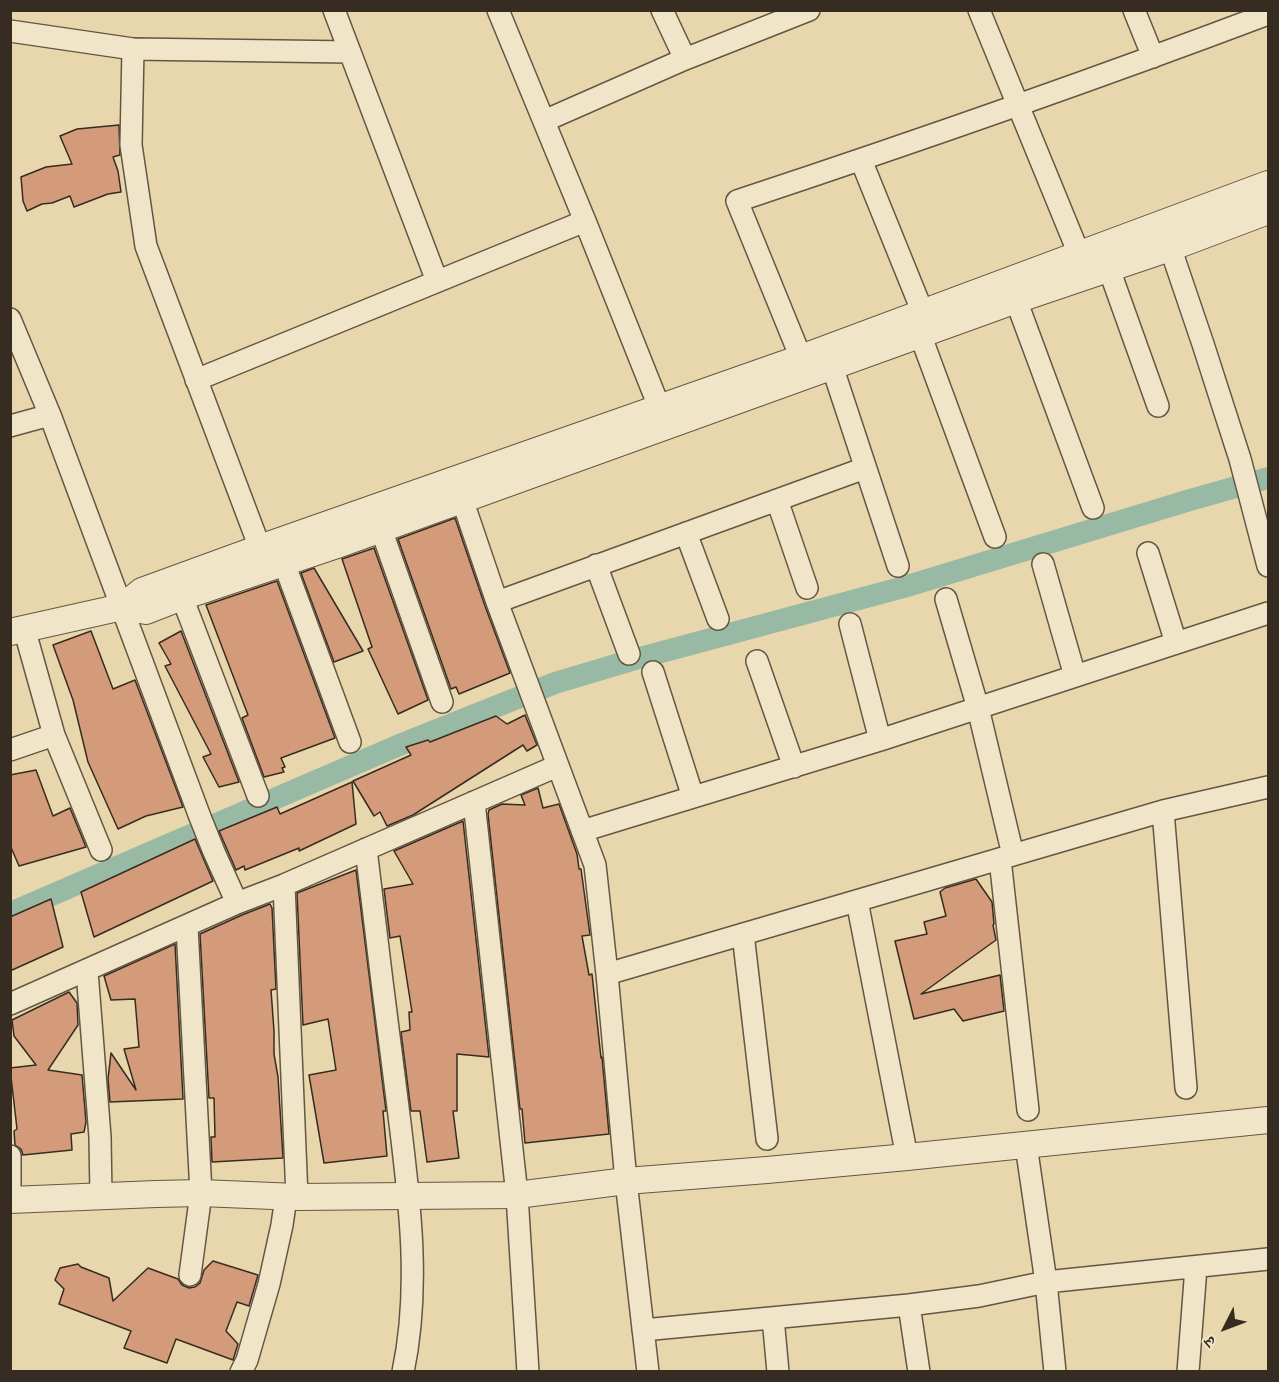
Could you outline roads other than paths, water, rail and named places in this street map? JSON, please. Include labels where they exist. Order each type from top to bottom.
[{"type":"street","points":[[334,10],[437,281]]},
{"type":"street","points":[[498,10],[660,409]]},
{"type":"street","points":[[662,10],[685,59]]},
{"type":"street","points":[[980,10],[1079,254]]},
{"type":"street","points":[[1134,10],[1154,57]]},
{"type":"street","points":[[544,121],[685,59],[808,11]]},
{"type":"street","points":[[801,358],[737,201],[1019,105],[1269,14]]},
{"type":"street","points":[[10,31],[133,49],[350,52]]},
{"type":"street","points":[[133,49],[130,145],[146,246],[260,548]]},
{"type":"street","points":[[861,160],[922,323],[995,537]]},
{"type":"street","points":[[101,850],[54,735],[17,630],[122,607],[146,611],[381,529],[832,366],[922,323],[1079,254],[1269,184]]},
{"type":"street","points":[[122,607],[142,591],[801,358],[922,323],[1016,300],[1170,248],[1269,211]]},
{"type":"street","points":[[196,380],[585,221]]},
{"type":"street","points":[[1162,224],[1240,459],[1269,566]]},
{"type":"street","points":[[1109,269],[1158,406]]},
{"type":"street","points":[[1016,300],[1092,508]]},
{"type":"street","points":[[10,319],[50,415],[200,817],[237,903]]},
{"type":"street","points":[[832,366],[897,566]]},
{"type":"street","points":[[10,426],[50,415]]},
{"type":"street","points":[[496,602],[865,468]]},
{"type":"street","points":[[462,500],[496,602],[595,865],[648,1371]]},
{"type":"street","points":[[777,500],[807,588]]},
{"type":"street","points":[[381,529],[442,702]]},
{"type":"street","points":[[686,533],[718,619]]},
{"type":"street","points":[[1148,553],[1176,643]]},
{"type":"street","points":[[284,563],[350,742]]},
{"type":"street","points":[[1043,564],[1076,676]]},
{"type":"street","points":[[596,566],[629,654]]},
{"type":"street","points":[[182,597],[258,796]]},
{"type":"street","points":[[946,599],[978,708],[1006,857],[1028,1110]]},
{"type":"street","points":[[582,831],[880,740],[1269,613]]},
{"type":"street","points":[[850,624],[880,740]]},
{"type":"street","points":[[757,661],[794,767]]},
{"type":"street","points":[[653,672],[693,797]]},
{"type":"street","points":[[10,750],[54,735]]},
{"type":"street","points":[[10,1004],[237,903],[284,885],[558,766]]},
{"type":"street","points":[[607,974],[1163,811],[1269,787]]},
{"type":"street","points":[[474,802],[517,1195],[528,1371]]},
{"type":"street","points":[[1163,811],[1186,1088]]},
{"type":"street","points":[[366,849],[409,1197],[413,1289],[409,1342],[403,1371]]},
{"type":"street","points":[[241,1371],[247,1360],[269,1284],[282,1225],[291,1197],[284,885]]},
{"type":"street","points":[[857,901],[907,1157]]},
{"type":"street","points":[[187,927],[201,1193],[190,1275]]},
{"type":"street","points":[[743,934],[767,1139]]},
{"type":"street","points":[[87,970],[100,1137],[101,1196]]},
{"type":"street","points":[[10,1156],[12,1166],[10,1198],[201,1193],[291,1197],[517,1195],[627,1181],[907,1157],[1269,1120]]},
{"type":"street","points":[[1026,1145],[1046,1282],[1055,1371]]},
{"type":"street","points":[[643,1330],[909,1305],[980,1296],[1046,1282],[1269,1259]]},
{"type":"street","points":[[1188,1371],[1196,1267]]},
{"type":"street","points":[[909,1305],[919,1371]]},
{"type":"street","points":[[773,1318],[778,1371]]},
{"type":"waterway","points":[[10,913],[397,746],[555,683],[904,587],[1268,478]]}]
